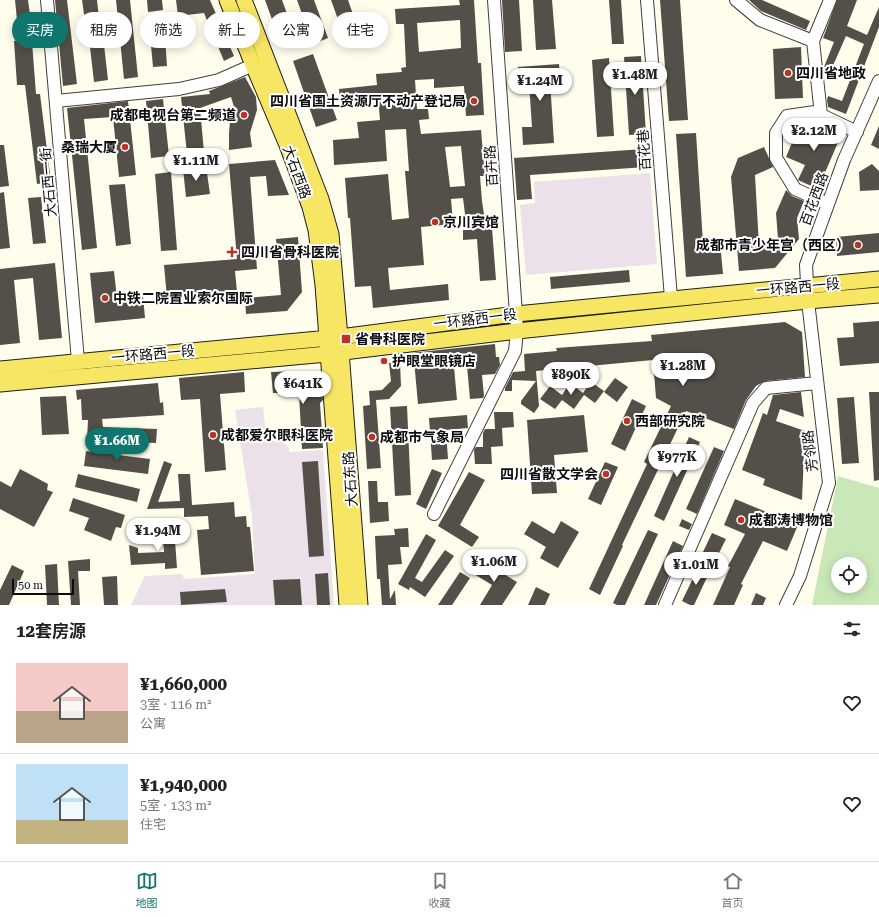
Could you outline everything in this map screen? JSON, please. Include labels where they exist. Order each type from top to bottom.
[{"type":"main road","name":"大石西路","points":[[227,0],[252,65],[287,145],[310,207],[333,337]]},
{"type":"main road","name":"大石西路","points":[[244,0],[326,214],[333,251],[334,353]]},
{"type":"main road","name":"一环路西一段","points":[[0,369],[333,337],[516,314],[671,298],[879,279]]},
{"type":"main road","name":"一环路西一段","points":[[0,384],[334,353],[517,331],[879,295]]},
{"type":"main road","name":"大石东路","points":[[334,353],[347,605]]},
{"type":"main road","name":"大石东路","points":[[334,353],[360,605]]},
{"type":"street","name":"大石西一街","points":[[47,0],[78,361]]},
{"type":"street","name":"百卉路","points":[[434,514],[515,351],[517,331],[516,314],[494,0]]},
{"type":"street","name":"百花巷","points":[[647,0],[671,298]]},
{"type":"street","points":[[736,0],[760,20],[813,41]]},
{"type":"street","points":[[821,115],[813,41],[830,0]]},
{"type":"street","points":[[56,101],[179,89],[219,80],[252,65]]},
{"type":"street","name":"百花西路","points":[[807,286],[806,265],[844,160],[879,81]]},
{"type":"street","points":[[828,204],[795,189],[776,158],[776,133],[787,116],[815,112],[857,132]]},
{"type":"street","name":"芳邻路","points":[[786,605],[800,576],[829,483],[807,286]]},
{"type":"street","points":[[665,605],[753,403],[766,388],[817,382]]},
{"type":"shaded area","points":[[650,173],[657,264],[526,275],[520,205],[535,203],[534,182]]},
{"type":"shaded area","points":[[263,407],[265,426],[289,448],[289,452],[323,450],[334,605],[131,605],[145,576],[182,574],[184,579],[255,574],[252,516],[235,410]]},
{"type":"green space","points":[[838,476],[879,488],[879,605],[812,605]]},
{"type":"building","points":[[15,0],[28,0],[30,12],[16,12]]},
{"type":"building","points":[[55,0],[67,0],[77,84],[63,86],[59,48],[68,48],[68,12],[56,12]]},
{"type":"building","points":[[82,0],[97,0],[98,12],[84,12]]},
{"type":"building","points":[[116,0],[130,0],[131,12],[117,12]]},
{"type":"building","points":[[147,0],[162,0],[163,10],[148,12]]},
{"type":"building","points":[[176,0],[210,0],[215,12],[196,14],[196,12],[178,12]]},
{"type":"building","points":[[265,0],[282,0],[286,12],[269,12]]},
{"type":"building","points":[[297,0],[314,0],[318,12],[301,12]]},
{"type":"building","points":[[331,0],[348,0],[352,12],[335,12]]},
{"type":"building","points":[[459,0],[474,0],[478,63],[481,63],[484,115],[466,116],[464,86],[434,88],[434,79],[415,80],[417,109],[428,109],[429,119],[419,120],[421,134],[481,130],[485,176],[480,176],[482,201],[486,228],[492,228],[496,280],[480,281],[477,239],[463,240],[463,230],[467,230],[463,198],[451,199],[453,224],[421,227],[424,265],[388,268],[390,290],[448,284],[449,300],[373,308],[371,286],[355,287],[350,218],[348,218],[345,178],[388,174],[392,220],[409,218],[405,171],[409,171],[406,129],[385,130],[387,161],[334,165],[333,140],[359,138],[357,122],[380,120],[378,97],[340,101],[339,89],[377,85],[376,74],[402,72],[401,68],[406,67],[404,24],[396,24],[395,9],[460,5]],"holes":[[[460,20],[461,48],[419,52],[417,23]],[[461,146],[465,186],[450,187],[445,147]]]},
{"type":"building","points":[[502,0],[519,0],[522,51],[505,52]]},
{"type":"building","points":[[533,0],[552,0],[556,49],[536,50]]},
{"type":"building","points":[[609,0],[621,0],[624,44],[612,44]]},
{"type":"building","points":[[660,0],[680,0],[688,120],[669,121]]},
{"type":"building","points":[[749,0],[762,0],[810,21],[806,30],[761,11]]},
{"type":"building","points":[[837,0],[857,0],[847,26],[867,35],[879,7],[879,27],[846,114],[828,107],[828,96],[842,101],[864,44],[846,36],[831,70],[824,67],[834,42],[823,38]]},
{"type":"building","points":[[132,19],[138,77],[124,79],[121,48],[132,48]]},
{"type":"building","points":[[324,27],[328,38],[324,40]]},
{"type":"building","name":"四川省地政","points":[[801,47],[803,98],[775,99],[773,49]]},
{"type":"building","points":[[14,48],[32,48],[36,94],[40,94],[51,182],[37,184],[25,85],[17,85]]},
{"type":"building","points":[[90,48],[104,48],[108,80],[94,82]]},
{"type":"building","points":[[151,48],[166,48],[167,66],[153,67]]},
{"type":"building","points":[[219,48],[231,48],[234,56],[224,61]]},
{"type":"building","points":[[313,54],[337,120],[316,127],[293,61]]},
{"type":"building","points":[[641,56],[646,134],[629,135],[624,57]]},
{"type":"building","points":[[609,58],[614,136],[597,137],[592,60]]},
{"type":"building","points":[[559,64],[560,80],[550,81],[554,143],[523,145],[522,127],[532,127],[529,83],[519,84],[518,67]]},
{"type":"building","name":"成都电视台第二频道","points":[[245,77],[256,97],[257,110],[250,133],[252,147],[229,150],[230,122],[235,110],[231,97],[200,108],[204,152],[187,154],[181,97],[210,94],[209,91]]},
{"type":"building","points":[[163,99],[169,156],[151,158],[146,101]]},
{"type":"building","name":"桑瑞大厦","points":[[128,101],[136,175],[119,177],[113,117],[84,119],[97,248],[82,250],[67,108]]},
{"type":"building","points":[[820,122],[842,133],[818,189],[798,180],[805,165],[786,157],[799,126],[815,133]]},
{"type":"building","points":[[879,126],[879,149],[871,145]]},
{"type":"building","points":[[696,133],[703,243],[720,242],[723,274],[686,277],[676,134]]},
{"type":"building","points":[[0,145],[4,145],[9,186],[0,187]]},
{"type":"building","points":[[764,147],[773,167],[755,175],[759,246],[772,245],[778,239],[776,213],[786,190],[792,196],[804,201],[797,218],[799,239],[775,268],[739,271],[731,177],[738,158]]},
{"type":"building","points":[[644,149],[646,167],[530,175],[532,199],[517,200],[514,158]]},
{"type":"building","points":[[275,160],[289,195],[268,196],[266,176],[250,177],[257,269],[235,271],[237,292],[167,298],[164,265],[237,259],[229,164]]},
{"type":"building","name":"成都市青少年宫（西区）","points":[[872,164],[879,171],[879,190],[860,191],[859,172]]},
{"type":"building","points":[[206,166],[210,194],[186,197],[183,169]]},
{"type":"building","points":[[171,172],[177,250],[161,251],[155,174]]},
{"type":"building","points":[[125,184],[131,244],[116,246],[109,185]]},
{"type":"building","points":[[4,192],[10,248],[0,249],[0,193]]},
{"type":"building","points":[[41,197],[46,243],[33,244],[28,198]]},
{"type":"building","name":"成都市青少年宫（西区）","points":[[879,233],[879,252],[837,256],[836,237]]},
{"type":"building","points":[[298,237],[302,292],[287,311],[246,314],[245,298],[281,295],[276,239]]},
{"type":"building","points":[[55,263],[62,338],[39,340],[33,278],[14,280],[20,343],[0,345],[0,269]]},
{"type":"building","points":[[629,270],[630,282],[551,289],[550,277]]},
{"type":"building","name":"中铁二院置业索尔国际","points":[[114,271],[117,299],[143,296],[145,318],[95,323],[90,273]]},
{"type":"building","points":[[879,321],[879,363],[840,366],[837,338],[854,337],[853,323]]},
{"type":"building","points":[[785,322],[802,332],[805,377],[765,381],[756,386],[746,400],[734,429],[686,411],[622,545],[623,546],[600,595],[589,589],[647,464],[644,462],[671,406],[656,398],[653,360],[536,371],[539,406],[534,413],[521,404],[521,401],[536,381],[512,380],[512,391],[505,391],[513,372],[525,371],[524,354],[557,351],[556,348],[652,341],[651,335]]},
{"type":"building","points":[[495,344],[496,357],[499,357],[500,365],[495,374],[482,375],[483,398],[470,399],[466,355],[453,356],[457,400],[418,404],[414,360],[412,361],[411,353]]},
{"type":"building","name":"成都市气象局","points":[[400,362],[401,386],[389,399],[376,400],[381,468],[367,469],[363,406],[370,405],[369,391],[382,390],[391,381],[389,363]]},
{"type":"building","points":[[297,371],[322,392],[323,400],[320,403],[323,448],[302,449],[299,393],[273,393],[271,372]]},
{"type":"building","name":"成都爱尔眼科医院","points":[[244,372],[245,392],[220,394],[226,470],[205,472],[200,399],[181,400],[179,378]]},
{"type":"building","points":[[615,378],[628,387],[617,402],[604,392]]},
{"type":"building","points":[[591,382],[604,391],[595,403],[584,395],[574,409],[562,400],[555,409],[540,399],[550,386],[562,395],[570,383],[583,393]]},
{"type":"building","points":[[158,383],[160,403],[163,402],[164,415],[102,419],[103,427],[157,429],[156,443],[87,440],[88,420],[82,420],[81,399],[77,400],[76,390]]},
{"type":"building","points":[[801,392],[804,417],[780,409],[776,421],[805,431],[802,500],[763,485],[765,479],[742,470],[763,413],[767,415],[773,395]]},
{"type":"building","points":[[869,392],[879,392],[879,480],[874,481]]},
{"type":"building","points":[[66,396],[69,434],[42,435],[40,397]]},
{"type":"building","points":[[854,397],[859,463],[842,464],[837,398]]},
{"type":"building","points":[[632,399],[646,406],[625,451],[611,444]]},
{"type":"building","points":[[407,406],[411,495],[395,496],[390,407]]},
{"type":"building","points":[[494,412],[513,412],[514,427],[502,428],[503,446],[491,447],[492,464],[475,464],[474,449],[476,447],[483,447],[483,433],[485,429],[495,429]]},
{"type":"building","points":[[467,415],[468,428],[446,430],[448,459],[432,460],[429,418]]},
{"type":"building","points":[[584,415],[588,452],[554,455],[557,493],[532,494],[527,420]]},
{"type":"building","points":[[689,437],[700,442],[664,521],[654,516]]},
{"type":"building","points":[[714,447],[724,451],[697,514],[686,509]]},
{"type":"building","points":[[86,451],[150,459],[148,474],[84,466]]},
{"type":"building","points":[[164,461],[172,464],[158,502],[180,501],[178,474],[190,474],[192,505],[234,502],[235,517],[246,516],[247,527],[250,527],[254,571],[201,575],[197,530],[209,529],[208,516],[184,517],[184,508],[147,509]]},
{"type":"building","points":[[318,461],[324,556],[309,557],[302,462]]},
{"type":"building","points":[[605,462],[618,467],[601,505],[588,499]]},
{"type":"building","points":[[20,469],[48,484],[47,490],[53,492],[34,527],[0,509],[0,481],[11,487]]},
{"type":"building","points":[[432,469],[442,473],[426,509],[416,504]]},
{"type":"building","points":[[469,472],[485,480],[460,525],[479,537],[472,547],[438,526]]},
{"type":"building","points":[[78,474],[140,489],[137,502],[75,487]]},
{"type":"building","points":[[368,481],[377,481],[378,502],[388,502],[389,521],[370,523]]},
{"type":"building","points":[[73,498],[125,515],[121,528],[116,527],[111,541],[84,530],[89,518],[69,511]]},
{"type":"building","points":[[735,499],[798,525],[787,551],[763,541],[741,584],[743,585],[734,605],[713,605],[730,567],[728,566],[745,534],[724,525]]},
{"type":"building","points":[[682,519],[692,524],[689,530],[679,526]]},
{"type":"building","points":[[532,521],[554,534],[561,521],[579,532],[558,568],[540,558],[546,547],[524,534]]},
{"type":"building","points":[[142,523],[153,523],[153,535],[138,536]]},
{"type":"building","points":[[174,527],[177,568],[165,569],[165,563],[131,565],[129,545],[138,548],[138,553],[164,552],[162,528]]},
{"type":"building","points":[[408,528],[409,547],[400,547],[402,564],[388,565],[390,599],[395,590],[396,605],[382,605],[380,579],[377,579],[375,536],[395,535],[394,529]]},
{"type":"building","points":[[648,530],[658,534],[625,605],[617,605],[613,603]]},
{"type":"building","points":[[712,533],[726,539],[716,559],[703,552]]},
{"type":"building","points":[[426,534],[436,540],[415,578],[422,582],[445,550],[454,556],[425,597],[410,587],[409,590],[398,584]]},
{"type":"building","points":[[673,541],[683,546],[656,605],[644,605]]},
{"type":"building","points":[[478,558],[517,582],[502,605],[480,605],[492,585],[469,571]]},
{"type":"building","points":[[90,559],[90,571],[78,571],[80,605],[71,605],[68,561]]},
{"type":"building","points":[[57,564],[59,605],[47,605],[45,565]]},
{"type":"building","points":[[12,565],[24,571],[9,605],[0,605],[0,590]]},
{"type":"building","points":[[699,566],[710,571],[694,605],[690,605],[682,601]]},
{"type":"building","points":[[460,572],[470,578],[452,605],[438,605]]},
{"type":"building","points":[[328,573],[330,605],[317,605],[315,574]]},
{"type":"building","points":[[117,576],[118,605],[104,605],[102,577]]},
{"type":"building","points":[[300,579],[302,605],[275,605],[273,580]]},
{"type":"building","points":[[536,587],[550,594],[545,605],[528,605]]},
{"type":"building","points":[[225,589],[227,602],[181,605],[180,592]]},
{"type":"building","points":[[756,593],[766,598],[763,605],[751,605]]},
{"type":"place","name":"四川省地政","points":[[788,73]]},
{"type":"place","name":"四川省国土资源厅不动产登记局","points":[[474,101]]},
{"type":"place","name":"成都电视台第二频道","points":[[244,115]]},
{"type":"place","name":"桑瑞大厦","points":[[125,147]]},
{"type":"place","name":"京川宾馆","points":[[435,222]]},
{"type":"place","name":"成都市青少年宫（西区）","points":[[858,245]]},
{"type":"place","name":"四川省骨科医院","points":[[232,252]]},
{"type":"place","name":"中铁二院置业索尔国际","points":[[105,298]]},
{"type":"place","name":"省骨科医院","points":[[346,339]]},
{"type":"place","name":"护眼堂眼镜店","points":[[384,361]]},
{"type":"place","name":"西部研究院","points":[[627,421]]},
{"type":"place","name":"成都爱尔眼科医院","points":[[213,435]]},
{"type":"place","name":"成都市气象局","points":[[372,437]]},
{"type":"place","name":"四川省散文学会","points":[[606,474]]},
{"type":"place","name":"成都涛博物馆","points":[[741,520]]}]
